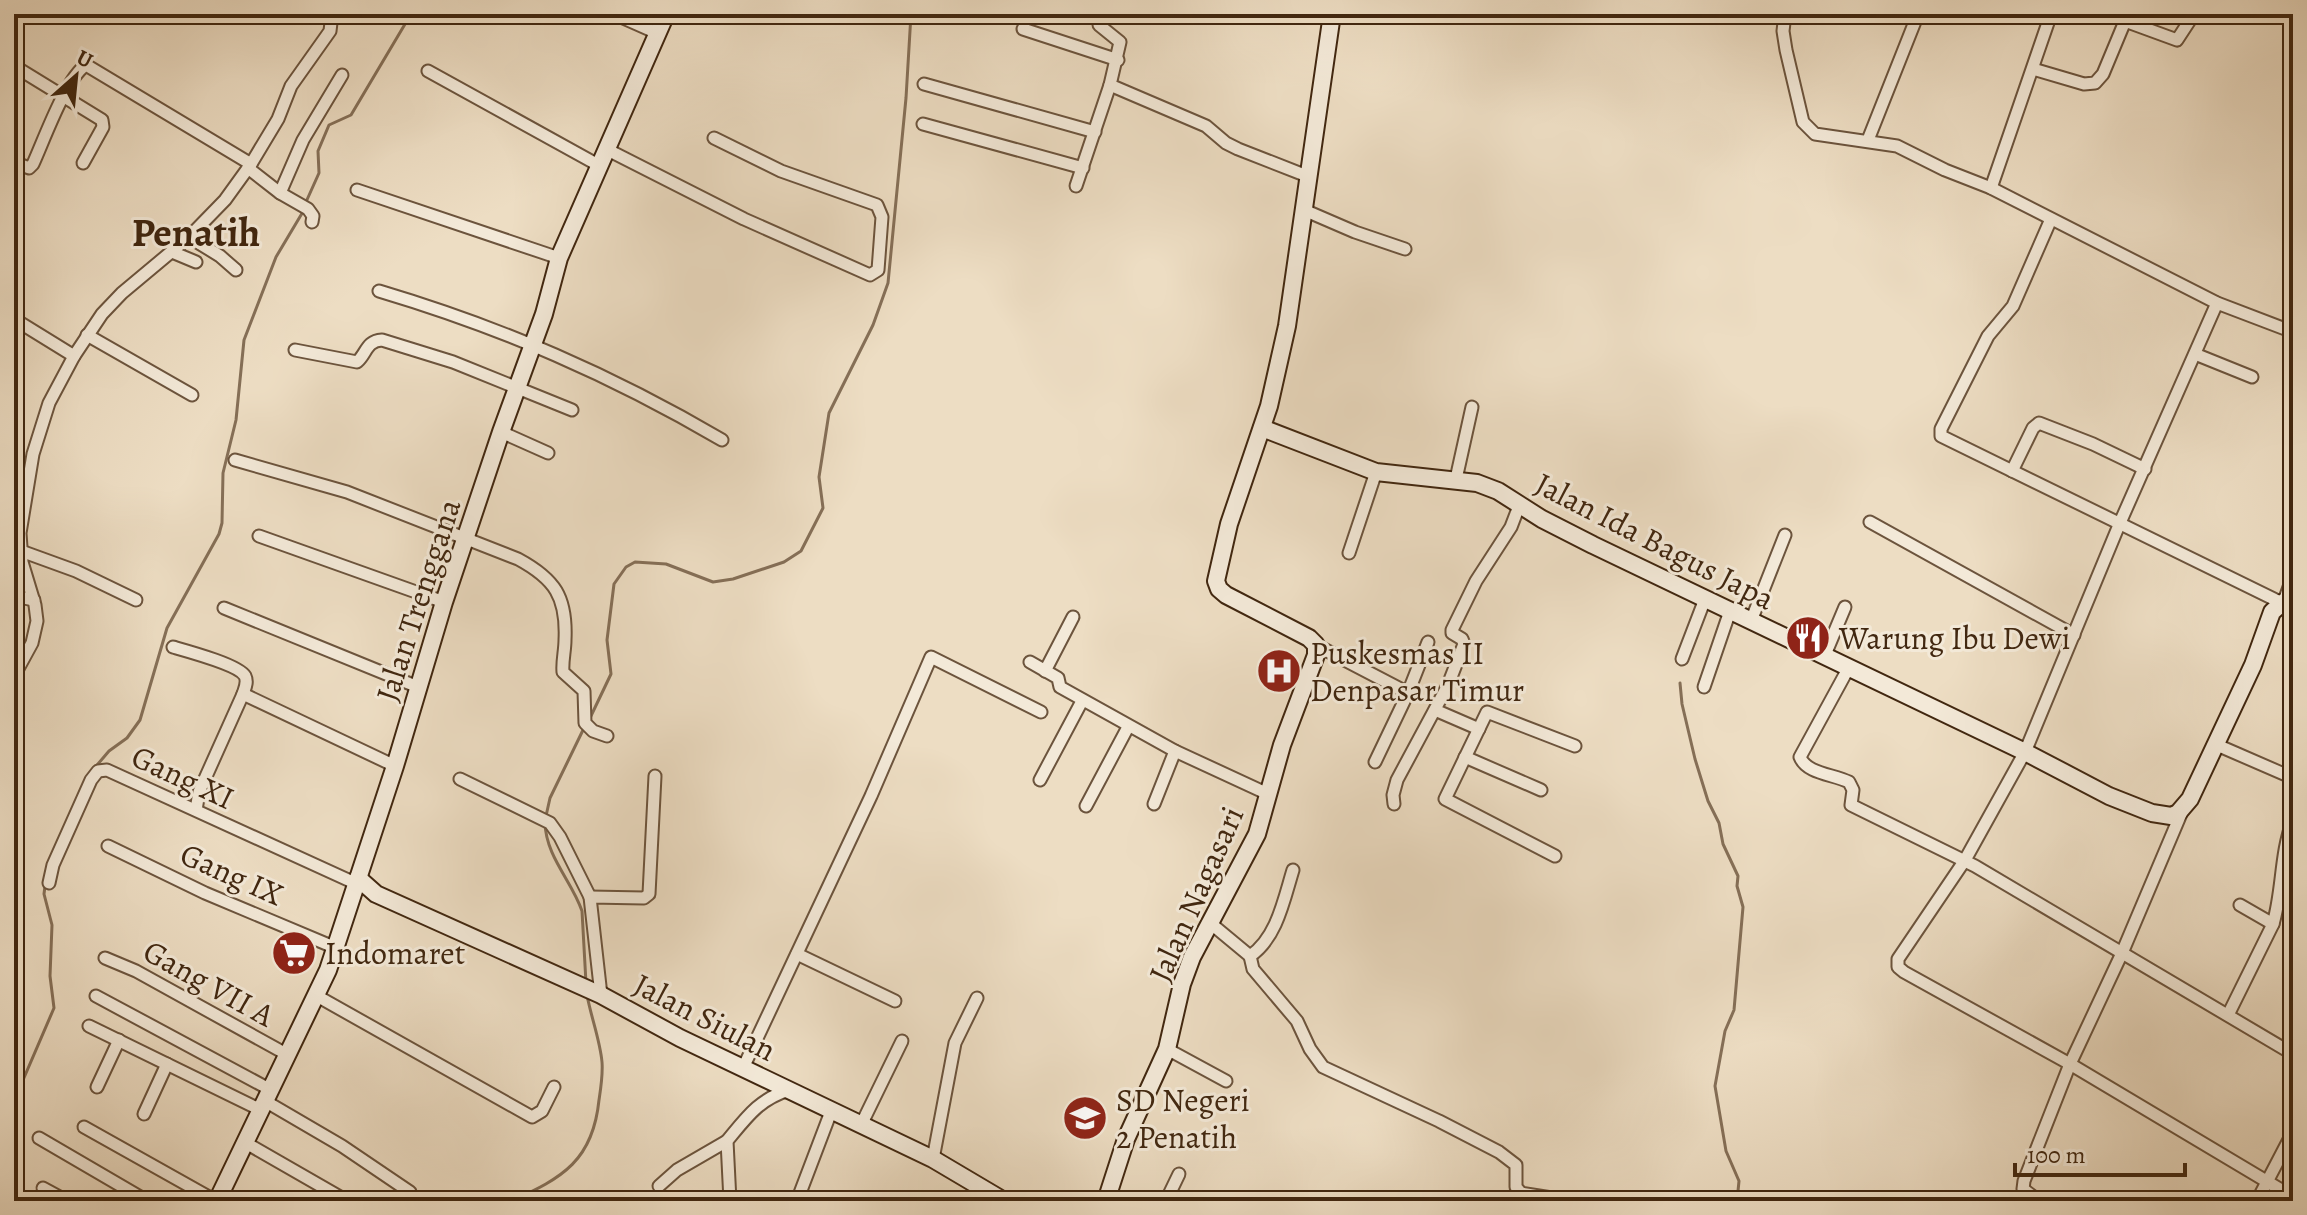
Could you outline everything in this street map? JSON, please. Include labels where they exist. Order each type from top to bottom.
[{"type":"street","points":[[14,676],[20,652],[32,643],[37,621],[17,532],[40,427],[49,403],[87,335],[116,299],[189,237],[225,200],[278,119],[291,86],[330,31],[332,14]]},
{"type":"street","points":[[614,14],[657,33]]},
{"type":"street","name":"Jalan Trenggana","points":[[217,1201],[317,996],[336,948],[444,602],[518,389],[559,258],[666,14]]},
{"type":"street","points":[[1076,186],[1118,60],[1120,42],[1099,25],[1099,14]]},
{"type":"street","points":[[1332,14],[1287,326],[1262,428],[1229,524],[1217,585],[1226,595],[1408,693]]},
{"type":"street","points":[[1785,14],[1783,31],[1786,50],[1803,122],[1815,134],[1897,146],[1991,188],[2217,303],[2293,332]]},
{"type":"street","points":[[1868,140],[1918,14]]},
{"type":"street","points":[[1991,188],[2051,14]]},
{"type":"street","points":[[2033,69],[2084,84],[2095,83],[2103,74],[2127,18],[2177,40],[2194,14]]},
{"type":"street","points":[[1023,29],[1118,60]]},
{"type":"street","points":[[14,162],[24,168],[33,164],[64,95],[86,65],[249,166],[280,193],[308,209],[313,216],[312,222]]},
{"type":"street","points":[[14,66],[104,123],[83,163]]},
{"type":"street","points":[[428,71],[604,158],[870,275],[878,270],[882,217],[877,205],[781,171],[714,138]]},
{"type":"street","points":[[280,193],[303,140],[342,75]]},
{"type":"street","points":[[924,84],[1095,132]]},
{"type":"street","points":[[1110,85],[1206,126],[1238,149],[1307,176]]},
{"type":"street","points":[[923,124],[1083,168]]},
{"type":"street","points":[[357,190],[559,258]]},
{"type":"street","points":[[1304,210],[1405,249]]},
{"type":"street","points":[[2051,219],[2013,306],[1988,336],[1940,433],[1943,438],[2119,525],[2286,601]]},
{"type":"street","points":[[189,237],[236,270]]},
{"type":"street","points":[[172,252],[196,262]]},
{"type":"street","points":[[379,291],[435,307],[533,344],[631,389],[722,440]]},
{"type":"street","points":[[2217,303],[2119,525],[2025,752],[1965,860],[1898,959],[1898,967],[2070,1064],[2293,1197]]},
{"type":"street","points":[[14,319],[74,356]]},
{"type":"street","points":[[87,335],[192,395]]},
{"type":"street","points":[[295,350],[357,362],[367,346],[382,340],[453,362],[572,410]]},
{"type":"street","points":[[2195,354],[2252,377]]},
{"type":"street","points":[[1456,479],[1472,407]]},
{"type":"street","points":[[2012,471],[2033,428],[2039,423],[2145,469]]},
{"type":"street","name":"Jalan Ida Bagus Japa","points":[[1262,428],[1376,472],[1456,479],[1498,491],[1519,506],[1593,545],[2025,752],[2109,796],[2160,815]]},
{"type":"street","points":[[501,432],[548,453]]},
{"type":"street","points":[[235,460],[347,492],[536,569],[554,586],[565,612],[563,672],[584,691],[585,723],[593,731],[607,736]]},
{"type":"street","points":[[1349,553],[1376,472]]},
{"type":"street","points":[[1394,804],[1397,780],[1435,710],[1464,644],[1452,630],[1476,581],[1505,538],[1519,506]]},
{"type":"street","points":[[1870,522],[2074,635]]},
{"type":"street","points":[[1751,621],[1785,535]]},
{"type":"street","points":[[259,536],[444,602]]},
{"type":"street","points":[[21,551],[76,571],[136,600]]},
{"type":"street","points":[[2039,1201],[2023,1189],[2024,1181],[2070,1064],[2184,808],[2198,786],[2253,665],[2269,618],[2286,601],[2293,576]]},
{"type":"street","points":[[14,596],[34,600]]},
{"type":"street","points":[[1682,659],[1705,599]]},
{"type":"street","points":[[1824,657],[1845,607]]},
{"type":"street","points":[[224,608],[418,687]]},
{"type":"street","points":[[1704,687],[1730,611]]},
{"type":"street","points":[[1045,671],[1073,617]]},
{"type":"street","points":[[1375,762],[1428,642]]},
{"type":"street","name":"Jalan Nagasari","points":[[1106,1201],[1126,1139],[1167,1049],[1185,974],[1209,922],[1252,847],[1282,745],[1316,655],[1316,645]]},
{"type":"street","points":[[173,647],[241,671],[247,681],[199,792],[196,810]]},
{"type":"street","points":[[748,1070],[931,657],[1041,712]]},
{"type":"street","points":[[1030,662],[1058,678],[1060,687],[1128,727],[1268,794]]},
{"type":"street","points":[[1848,669],[1801,751],[1802,763],[1849,782],[1853,790],[1850,803],[1855,808],[1965,860],[2293,1054]]},
{"type":"street","points":[[243,694],[395,766]]},
{"type":"street","points":[[1040,780],[1082,701]]},
{"type":"street","points":[[1435,710],[1479,729]]},
{"type":"street","points":[[1555,856],[1445,799],[1487,712],[1575,746]]},
{"type":"street","points":[[1086,806],[1128,727]]},
{"type":"street","points":[[2217,745],[2293,778]]},
{"type":"street","points":[[1154,804],[1175,751]]},
{"type":"street","points":[[1465,757],[1541,790]]},
{"type":"street","name":"Gang XI","points":[[49,883],[53,865],[87,787],[98,771],[107,770],[356,885]]},
{"type":"street","points":[[590,897],[644,898],[649,894],[655,776]]},
{"type":"street","points":[[460,779],[543,819],[560,837],[590,897],[596,974],[593,991]]},
{"type":"street","points":[[2170,843],[2160,815],[2171,816],[2184,808]]},
{"type":"street","points":[[2228,1015],[2273,924],[2281,890],[2283,856],[2293,820]]},
{"type":"street","name":"Gang IX","points":[[108,846],[205,893],[336,948]]},
{"type":"street","points":[[1250,956],[1261,949],[1268,937],[1284,901],[1293,870]]},
{"type":"street","name":"Jalan Siulan","points":[[356,885],[593,991],[783,1088],[933,1159],[1004,1201]]},
{"type":"street","points":[[2240,905],[2273,924]]},
{"type":"street","points":[[1209,922],[1250,956],[1253,969],[1297,1021],[1310,1049],[1323,1067],[1499,1152],[1516,1165],[1517,1191],[1529,1198],[1571,1201]]},
{"type":"street","points":[[797,954],[895,1001]]},
{"type":"street","name":"Gang VII A","points":[[105,958],[159,983],[288,1055]]},
{"type":"street","points":[[96,996],[342,1146],[410,1192]]},
{"type":"street","points":[[317,996],[532,1117],[542,1111],[554,1087]]},
{"type":"street","points":[[933,1159],[955,1043],[977,998]]},
{"type":"street","points":[[89,1026],[167,1064],[266,1101]]},
{"type":"street","points":[[97,1087],[119,1040]]},
{"type":"street","points":[[862,1123],[902,1041]]},
{"type":"street","points":[[1167,1049],[1226,1081]]},
{"type":"street","points":[[144,1114],[167,1064]]},
{"type":"street","points":[[659,1186],[677,1170],[727,1141],[754,1107],[783,1088]]},
{"type":"street","points":[[797,1201],[832,1109]]},
{"type":"street","points":[[84,1127],[217,1201]]},
{"type":"street","points":[[2257,1201],[2293,1132]]},
{"type":"street","points":[[39,1138],[147,1201]]},
{"type":"street","points":[[727,1141],[730,1201]]},
{"type":"street","points":[[246,1143],[347,1201]]},
{"type":"street","points":[[1166,1201],[1179,1174]]},
{"type":"street","points":[[43,1188],[67,1201]]},
{"type":"waterway","points":[[306,202],[319,173],[318,151],[329,125],[351,115],[411,14]]},
{"type":"waterway","points":[[590,718],[611,674],[607,640],[614,584],[626,567],[635,562],[666,564],[713,582],[733,579],[784,562],[801,551],[823,508],[819,477],[829,413],[873,325],[888,283],[911,14]]},
{"type":"waterway","points":[[86,778],[109,751],[127,738],[140,720],[167,628],[219,534],[223,473],[236,420],[244,340],[276,257],[304,210]]},
{"type":"waterway","points":[[1680,683],[1695,759],[1708,801],[1719,823],[1723,844],[1738,876],[1737,886],[1743,907],[1734,1010],[1725,1031],[1715,1086],[1726,1151],[1739,1181],[1733,1201]]},
{"type":"waterway","points":[[546,816],[550,798],[584,728]]},
{"type":"waterway","points":[[545,823],[550,847],[582,911],[586,983]]},
{"type":"waterway","points":[[14,1101],[54,1008],[50,976],[52,925],[45,886]]},
{"type":"waterway","points":[[511,1201],[560,1175],[582,1152],[590,1138],[596,1121],[602,1067],[587,995]]},
{"type":"place","name":"Warung Ibu Dewi","points":[[1808,638]]},
{"type":"place","name":"Puskesmas II Denpasar Timur","points":[[1279,671]]},
{"type":"place","name":"Indomaret","points":[[294,953]]},
{"type":"place","name":"SD Negeri 2 Penatih","points":[[1085,1118]]},
{"type":"district","name":"Penatih","points":[[196,232]]}]
